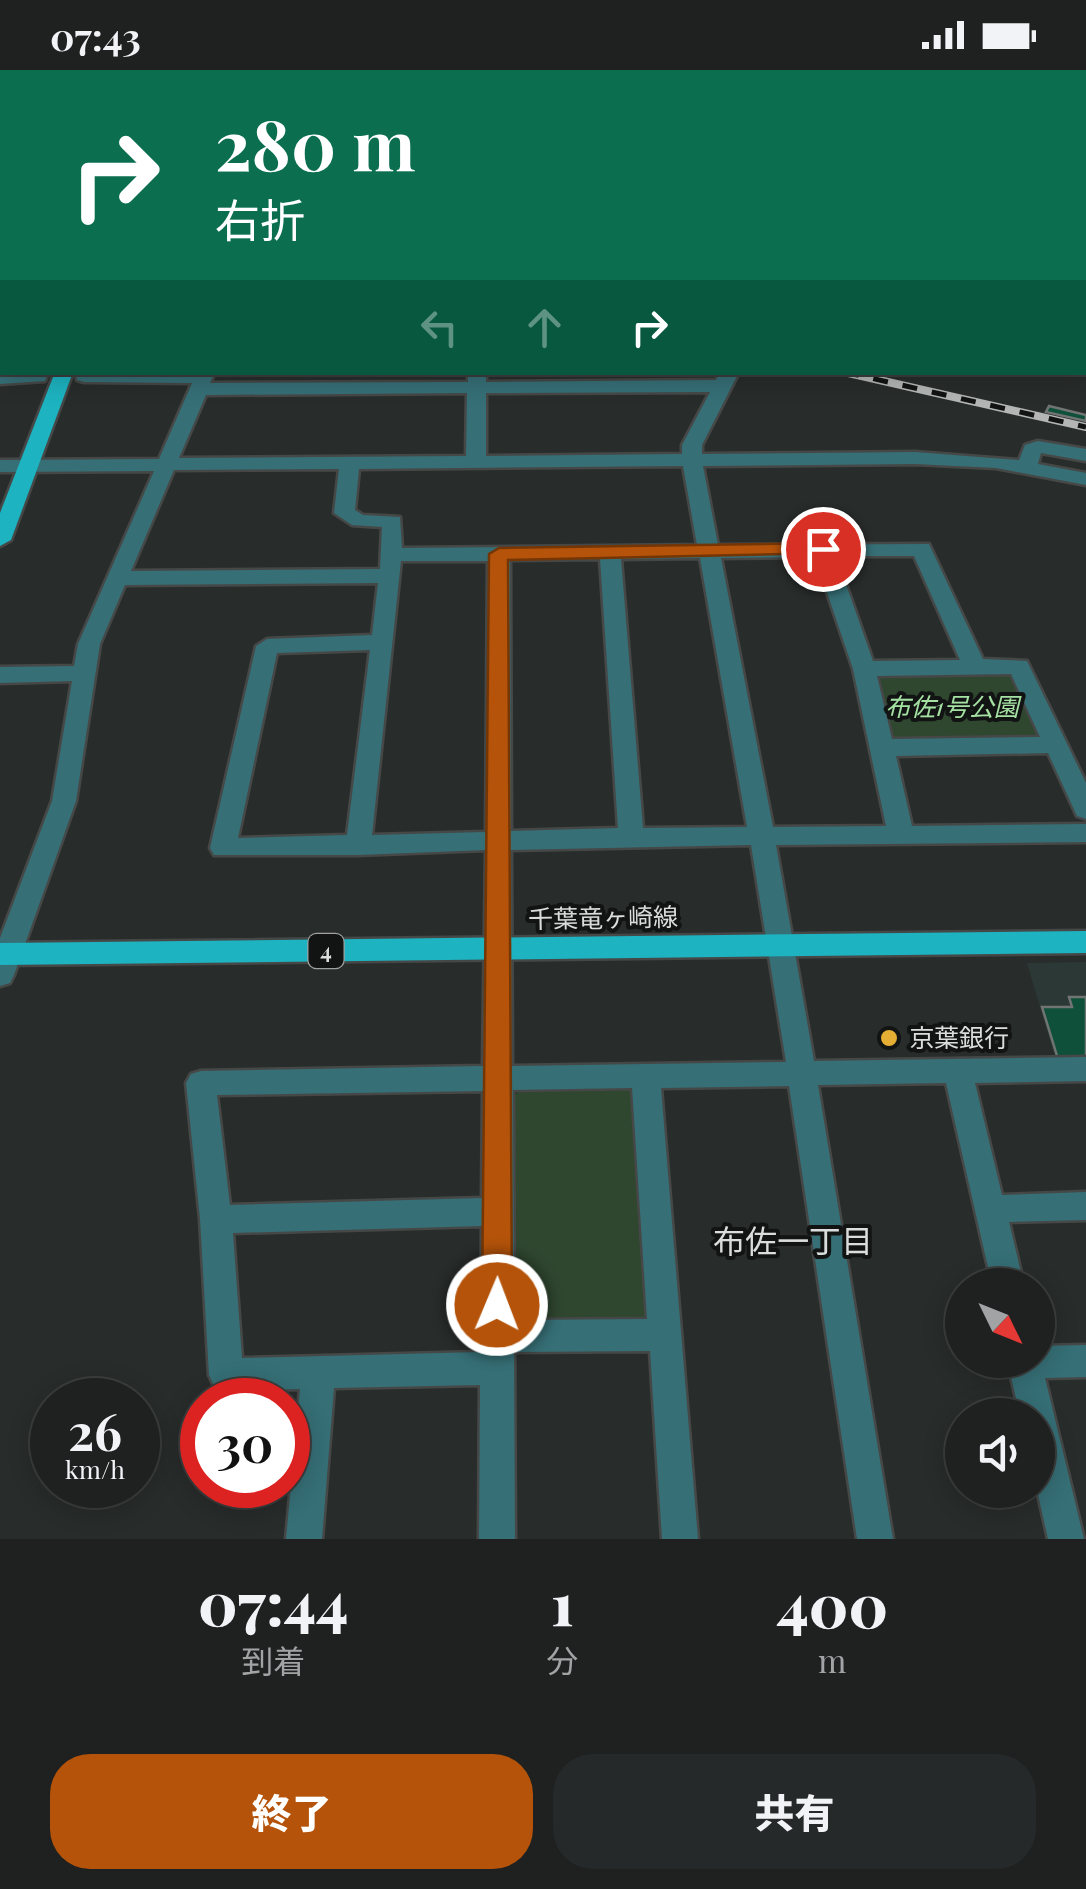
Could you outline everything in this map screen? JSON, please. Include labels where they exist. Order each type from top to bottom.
[{"type":"main road","points":[[0,540],[63,375]]},
{"type":"main road","name":"千葉竜ヶ崎線","points":[[2,961],[497,949],[1086,942]]},
{"type":"street","points":[[0,378],[39,375]]},
{"type":"street","points":[[84,375],[203,380],[726,379],[692,445],[692,460],[782,946],[876,1539]]},
{"type":"street","points":[[2,961],[64,801],[88,644],[203,380]]},
{"type":"street","points":[[476,462],[477,380]]},
{"type":"street","points":[[1028,467],[1032,450],[1038,447],[1086,455]]},
{"type":"street","points":[[0,466],[932,458],[1028,467],[1086,478]]},
{"type":"street","points":[[350,464],[344,513],[360,521],[393,521],[384,642],[358,846]]},
{"type":"street","points":[[823,549],[864,669],[901,835]]},
{"type":"street","points":[[116,578],[392,566],[499,554],[922,549],[974,667]]},
{"type":"street","points":[[610,552],[631,837]]},
{"type":"street","points":[[498,1539],[499,554]]},
{"type":"street","points":[[384,642],[266,646],[223,848],[631,837],[1086,832]]},
{"type":"street","points":[[864,669],[1019,666],[1086,810]]},
{"type":"street","points":[[0,675],[84,673]]},
{"type":"street","points":[[880,748],[1053,745]]},
{"type":"street","points":[[664,1335],[318,1374],[226,1375],[216,1219],[201,1083],[1086,1069]]},
{"type":"street","points":[[958,1074],[1004,1268]]},
{"type":"street","points":[[646,1077],[680,1539]]},
{"type":"street","points":[[990,1209],[1086,1206]]},
{"type":"street","points":[[216,1219],[499,1212]]},
{"type":"street","points":[[1055,1361],[1086,1360]]},
{"type":"street","points":[[304,1539],[318,1374]]},
{"type":"street","points":[[1055,1492],[1066,1539]]},
{"type":"shaded area","points":[[1086,962],[1086,1060],[1056,1061],[1027,963]]},
{"type":"green space","name":"布佐1号公園","points":[[1009,674],[1040,739],[887,741],[873,676]]},
{"type":"green space","points":[[632,1090],[648,1327],[510,1329],[510,1100],[519,1091]]},
{"type":"building","points":[[1049,406],[1086,415],[1086,421],[1046,412]]},
{"type":"building","points":[[1069,997],[1086,997],[1086,1058],[1058,1059],[1042,1007],[1072,1007]]},
{"type":"railway","points":[[857,375],[1086,427]]},
{"type":"place","name":"京葉銀行","points":[[889,1038]]},
{"type":"district","name":"布佐一丁目","points":[[793,1242]]},
{"type":"route","points":[[497,1305],[499,554],[823,549]]}]
